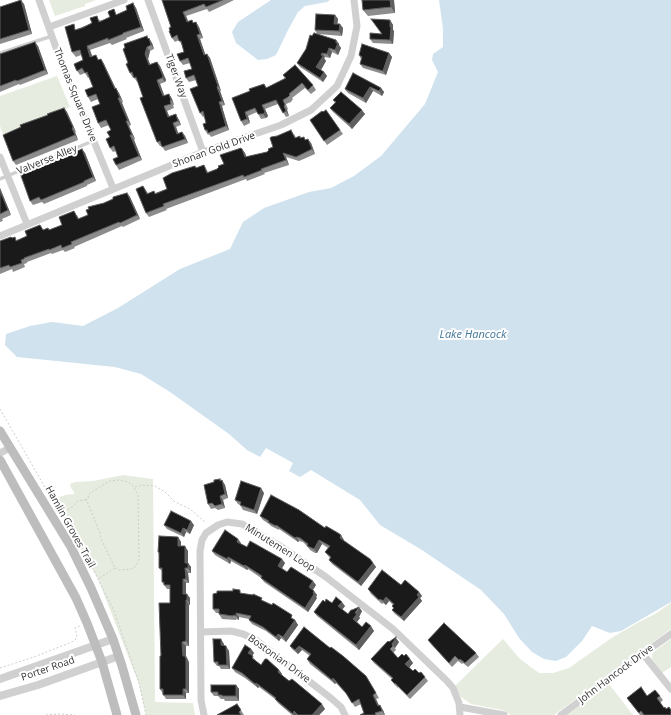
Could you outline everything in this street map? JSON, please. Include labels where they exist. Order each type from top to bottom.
[{"type":"main road","name":"Hamlin Groves Trail","points":[[0,431],[71,547],[113,639]]},
{"type":"main road","points":[[0,460],[76,598],[102,662],[117,715]]},
{"type":"main road","points":[[113,639],[136,715]]},
{"type":"street","name":"Thomas Square Drive","points":[[39,0],[113,188]]},
{"type":"street","points":[[49,27],[124,0]]},
{"type":"street","name":"Tiger Way","points":[[148,0],[204,152]]},
{"type":"street","name":"Shonan Gold Drive","points":[[0,236],[113,188],[204,152],[281,126],[311,110],[337,86],[351,56],[357,26],[354,0]]},
{"type":"street","points":[[0,157],[27,224]]},
{"type":"street","points":[[0,454],[10,448]]},
{"type":"street","name":"Minutemen Loop","points":[[204,715],[202,700],[200,551],[202,540],[206,533],[218,525],[227,522],[242,524],[280,546],[326,577],[393,629],[447,681],[457,695],[460,711],[504,715]]},
{"type":"street","name":"Bostonian Drive","points":[[201,632],[231,631],[243,634],[256,640],[332,699],[341,707],[345,715]]},
{"type":"street","name":"John Hancock Drive","points":[[561,715],[671,634]]},
{"type":"street","name":"Porter Road","points":[[0,678],[113,639]]},
{"type":"street","points":[[643,654],[671,689]]},
{"type":"street","name":"Porter Road","points":[[0,696],[38,685],[119,656]]},
{"type":"lane","points":[[0,53],[52,36]]},
{"type":"lane","name":"Valverse Alley","points":[[0,179],[94,140]]},
{"type":"path","points":[[60,514],[76,503],[85,500],[88,499],[88,496],[93,490],[110,481],[118,480],[128,482],[138,495],[139,559],[136,566],[131,569],[120,570],[115,568],[101,539],[87,501],[85,500]]},
{"type":"path","points":[[134,488],[142,485],[155,486],[165,492],[175,502],[190,508],[207,524]]},
{"type":"path","points":[[98,579],[115,568]]},
{"type":"path","points":[[0,668],[34,657],[72,642],[76,639],[77,635],[75,628]]},
{"type":"path","points":[[46,715],[75,715]]},
{"type":"shaded area","points":[[49,0],[96,0],[85,4],[85,6],[55,16]]},
{"type":"shaded area","points":[[57,76],[70,107],[3,134],[0,126],[0,96]]},
{"type":"shaded area","points":[[123,475],[153,479],[155,702],[193,703],[195,715],[146,715],[139,684],[98,579],[52,500],[65,495],[74,494],[70,484],[75,482],[93,481]]},
{"type":"shaded area","points":[[671,603],[671,629],[554,715],[511,715],[502,710],[471,704],[461,697],[455,686],[503,639],[520,659],[539,673],[553,673],[569,668],[613,637],[655,614]]},
{"type":"shaded area","points":[[671,639],[671,667],[662,673],[652,659],[652,654]]},
{"type":"shaded area","points":[[609,684],[633,715],[567,715],[578,707]]},
{"type":"water","points":[[271,0],[330,0],[327,2],[305,6],[298,12],[276,55],[267,59],[258,60],[236,43],[232,32],[238,22]]},
{"type":"water","name":"Lake Hancock","points":[[439,0],[671,0],[671,602],[621,631],[610,633],[592,626],[582,641],[566,657],[556,661],[544,659],[532,652],[519,638],[504,614],[481,590],[422,550],[380,525],[360,500],[311,470],[300,477],[289,471],[293,463],[266,448],[260,457],[247,450],[229,434],[170,392],[141,374],[115,367],[17,357],[5,345],[6,334],[30,326],[52,322],[83,326],[118,308],[180,269],[230,249],[243,222],[264,208],[309,192],[331,188],[354,176],[381,156],[425,104],[438,72],[432,60],[433,54],[443,47],[443,29]]},
{"type":"building","points":[[21,0],[29,30],[0,39],[0,7]]},
{"type":"building","points":[[162,0],[223,0],[206,7],[204,4],[183,12],[187,22],[192,20],[193,23],[196,22],[200,34],[197,35],[204,55],[207,54],[218,86],[217,87],[222,101],[219,102],[226,126],[208,133],[207,130],[205,130],[203,124],[206,123],[203,111],[200,113],[190,89],[198,86],[194,75],[186,78],[184,71],[192,69],[188,58],[180,61],[177,54],[184,52],[181,41],[179,41],[177,35],[172,38],[169,31],[169,28],[171,27]]},
{"type":"building","points":[[362,0],[390,0],[391,7],[363,10]]},
{"type":"building","points":[[133,3],[141,27],[108,40],[108,38],[87,46],[90,57],[96,55],[98,60],[101,59],[115,89],[116,88],[120,98],[118,98],[128,121],[126,121],[132,135],[130,135],[139,156],[116,165],[113,159],[118,157],[114,146],[110,148],[106,139],[110,137],[107,132],[111,130],[106,120],[98,123],[92,107],[100,104],[96,94],[88,97],[85,90],[93,87],[87,72],[85,73],[82,68],[77,71],[76,69],[74,64],[83,60],[80,50],[72,52],[65,27],[74,24],[75,30],[82,28],[92,23],[90,18],[97,16],[99,22],[110,17],[109,11],[114,9],[116,15],[127,10],[126,6]]},
{"type":"building","points":[[316,14],[335,15],[334,24],[340,24],[339,31],[315,30]]},
{"type":"building","points":[[371,19],[390,20],[390,40],[370,39],[370,33],[382,34]]},
{"type":"building","points":[[314,33],[336,40],[336,43],[338,43],[335,50],[329,48],[327,54],[322,53],[321,55],[323,56],[316,67],[324,72],[320,78],[297,63],[306,49],[310,35],[312,36]]},
{"type":"building","points":[[147,36],[151,45],[147,47],[145,54],[149,65],[157,62],[163,76],[157,80],[159,86],[163,96],[169,94],[171,100],[171,104],[164,106],[168,117],[176,114],[178,121],[173,123],[177,134],[182,132],[185,139],[162,147],[160,141],[157,142],[140,98],[143,97],[136,77],[134,78],[132,72],[130,73],[126,64],[128,63],[123,49],[125,48],[124,44]]},
{"type":"building","points":[[35,42],[45,70],[0,86],[0,54]]},
{"type":"building","points":[[362,44],[389,53],[383,71],[360,64],[362,57],[359,55]]},
{"type":"building","points":[[295,65],[313,85],[308,90],[302,83],[289,94],[290,95],[283,100],[286,111],[283,113],[276,100],[262,105],[265,112],[263,114],[258,114],[255,108],[245,112],[247,119],[241,121],[232,98],[250,91],[249,89],[264,84],[266,88],[286,78],[283,75]]},
{"type":"building","points":[[353,73],[381,88],[379,91],[370,87],[363,98],[345,89]]},
{"type":"building","points":[[341,92],[362,110],[349,124],[330,108],[336,102],[333,100]]},
{"type":"building","points":[[64,108],[75,135],[13,161],[3,135],[21,127],[20,125]]},
{"type":"building","points":[[326,110],[340,130],[324,141],[310,120],[322,111],[323,112]]},
{"type":"building","points":[[291,130],[295,138],[300,136],[300,138],[304,137],[305,140],[308,139],[312,149],[296,157],[283,153],[286,160],[244,177],[243,175],[163,204],[164,206],[146,213],[136,189],[143,186],[147,194],[154,191],[155,194],[167,189],[163,178],[172,173],[195,166],[196,168],[204,165],[207,173],[224,164],[220,155],[241,148],[245,157],[267,152],[269,150],[268,149],[273,147],[271,137]]},
{"type":"building","points":[[82,149],[93,177],[41,200],[39,197],[30,201],[20,173],[26,170],[27,173]]},
{"type":"building","points":[[0,191],[8,210],[0,214]]},
{"type":"building","points":[[127,193],[137,215],[71,242],[72,244],[62,248],[61,245],[24,258],[21,260],[22,263],[10,267],[9,265],[0,268],[0,241],[15,237],[16,241],[27,236],[25,231],[40,225],[43,230],[48,228],[49,230],[62,225],[59,217],[74,211],[78,219],[88,215],[86,210],[89,209],[88,207],[104,203],[113,199],[113,197]]},
{"type":"building","points":[[220,479],[220,481],[222,480],[225,494],[220,496],[222,504],[215,506],[212,503],[208,504],[204,485]]},
{"type":"building","points":[[241,481],[261,488],[254,510],[240,505],[241,502],[235,500]]},
{"type":"building","points":[[271,495],[299,510],[325,528],[326,526],[338,533],[341,535],[340,538],[370,559],[373,563],[358,582],[329,560],[331,557],[325,552],[330,546],[319,540],[314,549],[307,546],[308,544],[300,538],[295,538],[260,516]]},
{"type":"building","points":[[171,511],[191,521],[187,530],[183,528],[181,533],[164,525]]},
{"type":"building","points":[[225,530],[238,539],[237,542],[247,547],[250,541],[282,559],[278,566],[287,572],[291,567],[313,581],[309,587],[314,591],[314,594],[305,608],[261,578],[262,576],[245,565],[244,566],[228,557],[227,559],[212,551]]},
{"type":"building","points":[[159,536],[178,537],[178,546],[185,546],[185,563],[188,563],[188,568],[185,568],[186,579],[183,579],[183,594],[187,594],[187,600],[186,641],[182,642],[183,656],[185,656],[186,659],[186,689],[183,689],[183,695],[163,695],[163,689],[160,689],[161,656],[159,603],[170,603],[170,585],[164,585],[164,582],[162,582],[162,568],[159,568]]},
{"type":"building","points":[[382,570],[401,585],[405,580],[419,592],[417,595],[419,597],[401,617],[392,610],[394,608],[392,606],[394,604],[386,597],[383,601],[380,599],[379,600],[368,589]]},
{"type":"building","points":[[233,589],[240,590],[240,593],[253,594],[272,605],[273,603],[292,615],[291,618],[295,620],[283,637],[278,634],[276,637],[263,627],[249,620],[251,616],[236,613],[236,616],[219,614],[219,609],[213,609],[213,594],[217,593],[217,591],[233,591]]},
{"type":"building","points":[[336,597],[342,602],[338,606],[348,614],[351,610],[359,607],[355,613],[357,614],[353,619],[362,627],[366,622],[371,626],[356,645],[314,612],[323,600],[325,602],[326,599],[332,603]]},
{"type":"building","points":[[444,623],[476,653],[465,663],[455,656],[449,663],[428,640]]},
{"type":"building","points":[[304,627],[330,648],[331,647],[343,656],[366,676],[376,693],[373,695],[382,711],[375,713],[376,715],[360,715],[364,713],[359,699],[352,703],[346,693],[333,678],[332,680],[307,659],[311,654],[299,646],[295,650],[290,646]]},
{"type":"building","points":[[396,637],[392,644],[393,646],[390,649],[398,658],[402,654],[404,656],[406,654],[410,659],[405,664],[413,671],[415,669],[419,673],[421,672],[425,677],[407,695],[391,680],[393,678],[371,659],[388,641],[389,642]]},
{"type":"building","points":[[213,639],[221,639],[221,645],[226,646],[227,665],[218,665],[218,662],[214,662]]},
{"type":"building","points":[[245,645],[251,649],[248,653],[253,656],[252,658],[261,665],[265,659],[267,659],[279,670],[278,672],[289,681],[292,679],[322,704],[312,715],[298,715],[294,711],[293,714],[275,699],[276,698],[242,673],[232,668]]},
{"type":"building","points":[[211,685],[236,685],[236,696],[222,696],[218,695],[218,692],[211,692]]},
{"type":"building","points":[[641,687],[647,696],[655,690],[660,696],[657,698],[664,708],[665,707],[666,709],[669,707],[671,710],[671,715],[644,715],[641,711],[639,713],[627,698]]},
{"type":"building","points":[[237,704],[241,710],[239,712],[241,715],[217,715]]}]
